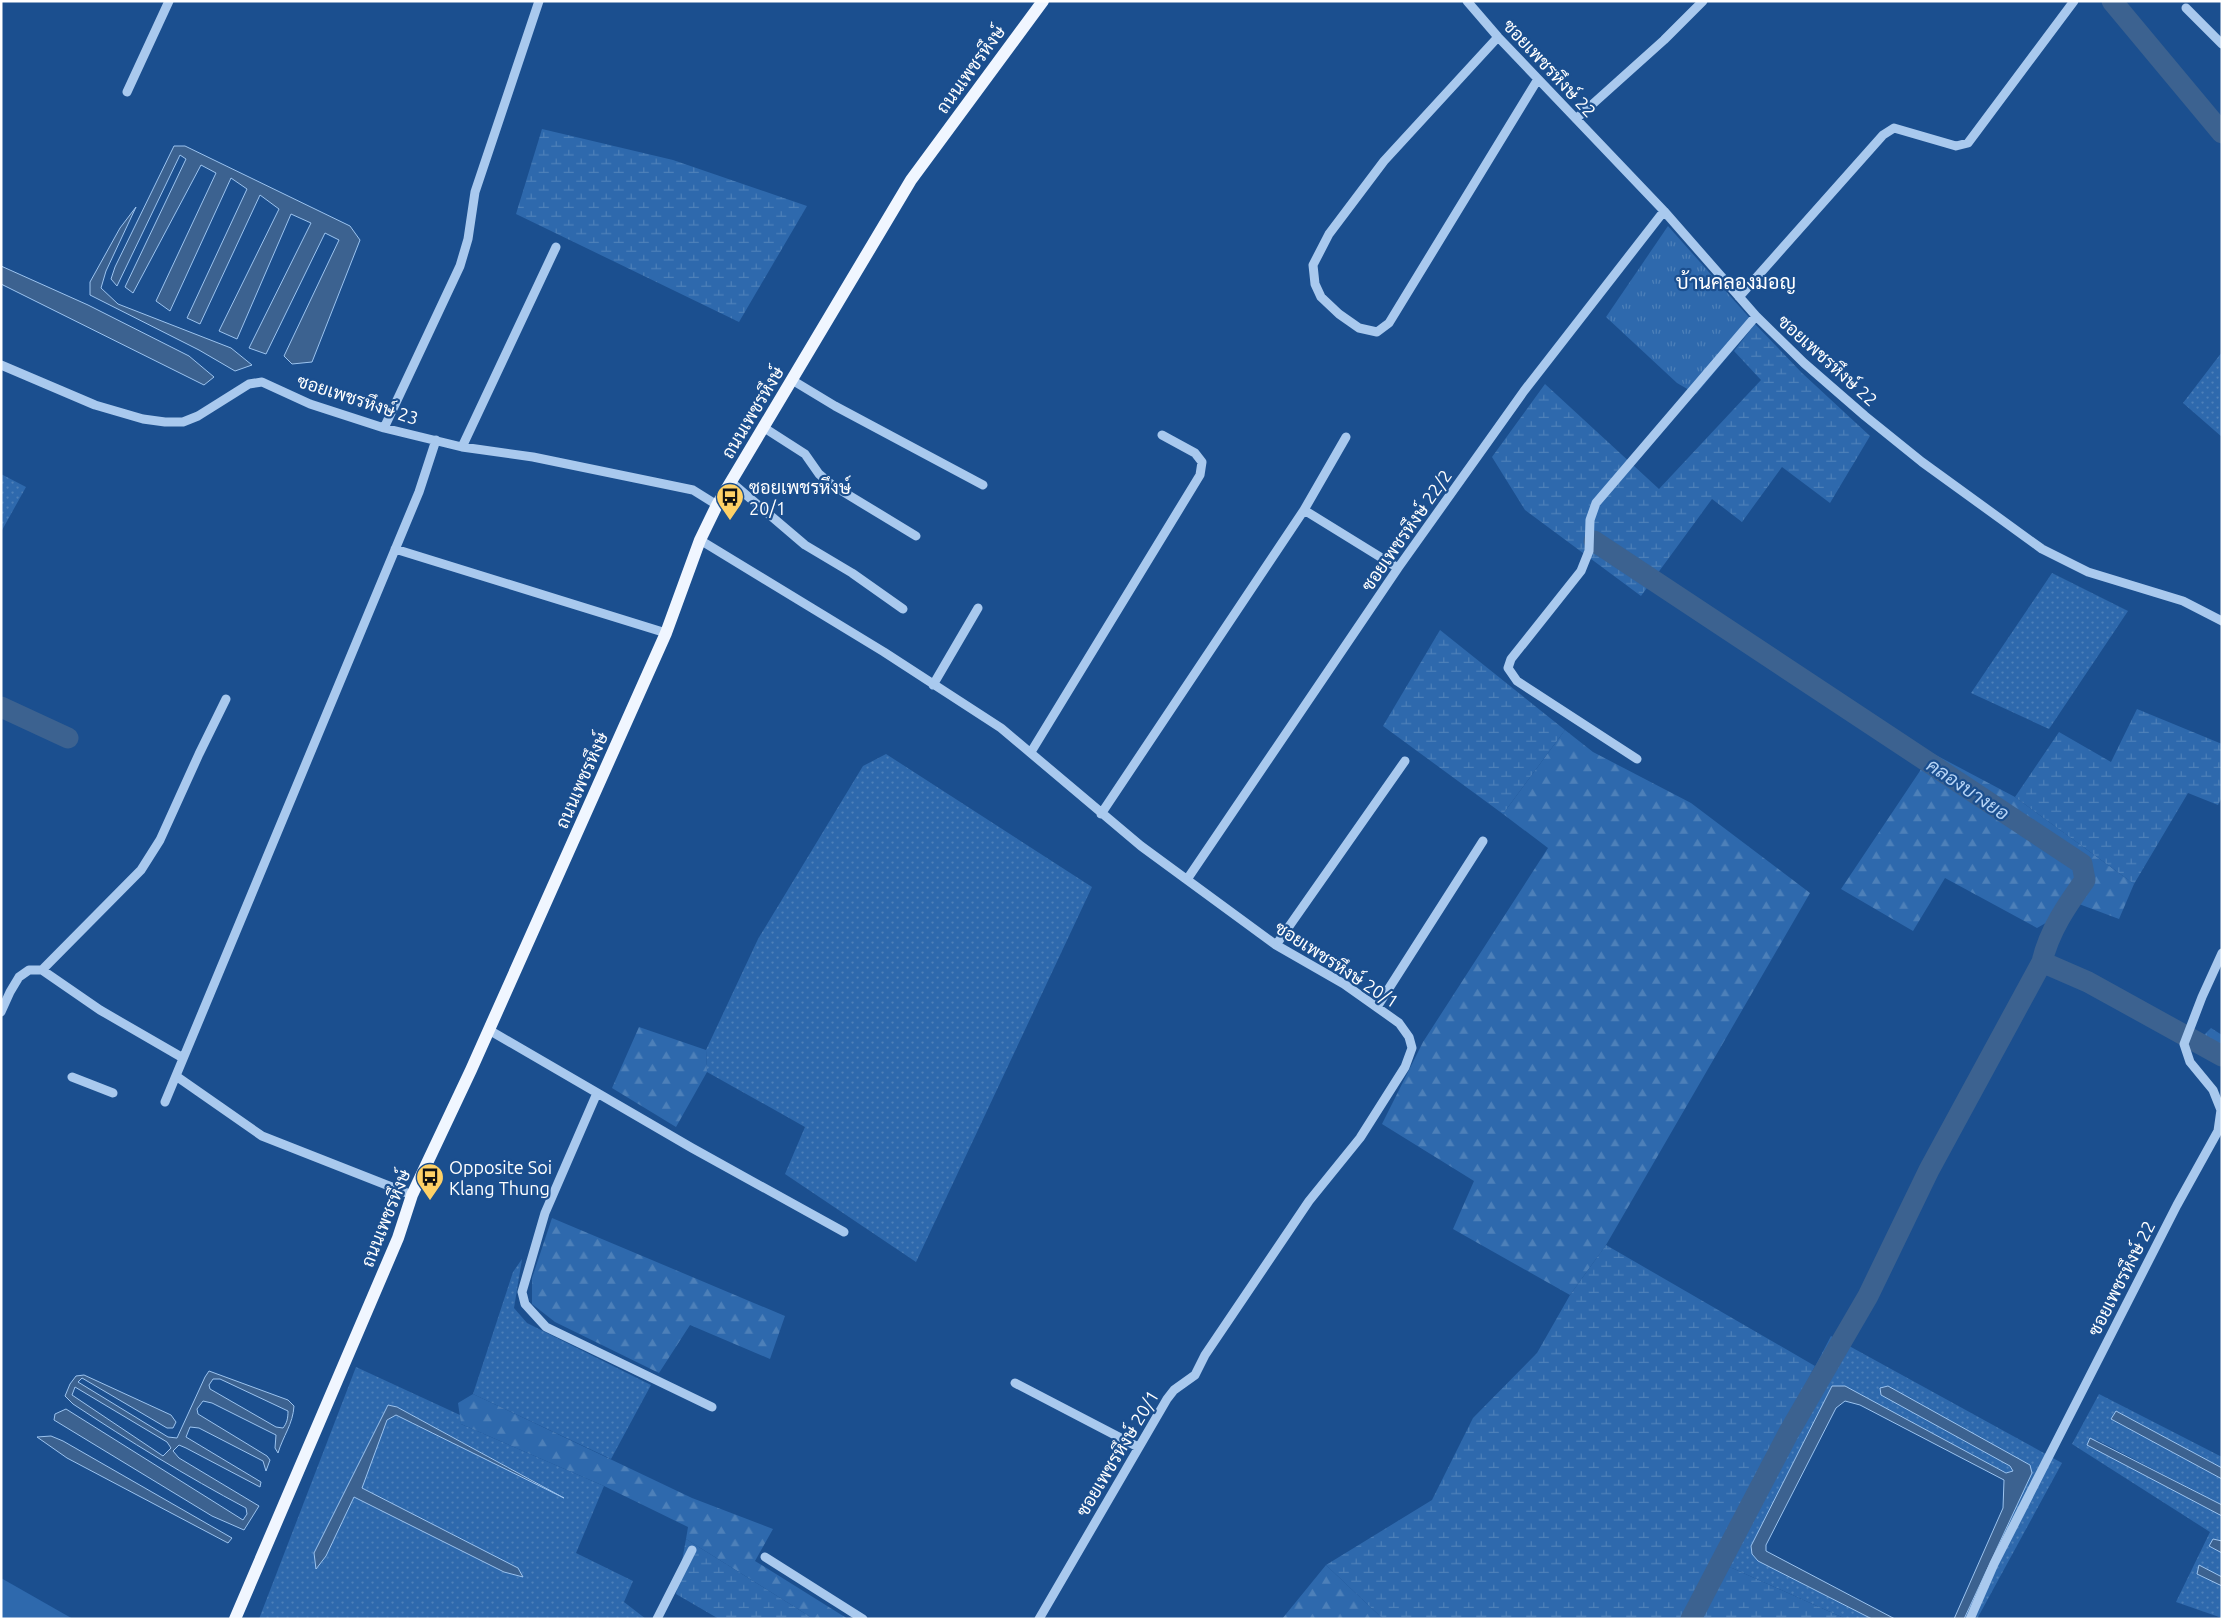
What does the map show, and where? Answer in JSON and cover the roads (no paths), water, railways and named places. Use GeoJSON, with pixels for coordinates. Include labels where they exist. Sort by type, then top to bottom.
{"type":"FeatureCollection","features":[{"type":"Feature","properties":{"kind":"main road","name":"ถนนเพชรหึงษ์"},"geometry":{"type":"LineString","coordinates":[[235,1619],[398,1238],[412,1195],[489,1030],[666,633],[700,540],[717,505],[911,180],[1043,1]]}},
{"type":"Feature","properties":{"kind":"street"},"geometry":{"type":"LineString","coordinates":[[127,92],[168,1]]}},
{"type":"Feature","properties":{"kind":"street"},"geometry":{"type":"LineString","coordinates":[[384,428],[460,266],[468,239],[475,192],[539,1]]}},
{"type":"Feature","properties":{"kind":"street","name":"ซอยเพชรหึงษ์ 22"},"geometry":{"type":"LineString","coordinates":[[1467,1],[1498,37],[1664,211],[1756,316],[1804,363],[1865,416],[1922,462],[2042,549],[2088,572],[2183,601],[2222,621]]}},
{"type":"Feature","properties":{"kind":"street"},"geometry":{"type":"LineString","coordinates":[[1576,119],[1664,40],[1703,1]]}},
{"type":"Feature","properties":{"kind":"street"},"geometry":{"type":"LineString","coordinates":[[1739,297],[1883,135],[1894,128],[1956,146],[1968,144],[2074,1]]}},
{"type":"Feature","properties":{"kind":"street"},"geometry":{"type":"LineString","coordinates":[[2186,8],[2222,44]]}},
{"type":"Feature","properties":{"kind":"street"},"geometry":{"type":"LineString","coordinates":[[1498,37],[1384,161],[1329,234],[1313,265],[1315,284],[1321,297],[1339,314],[1359,328],[1377,332],[1389,323],[1538,79]]}},
{"type":"Feature","properties":{"kind":"street","name":"ซอยเพชรหึงษ์ 22/2"},"geometry":{"type":"LineString","coordinates":[[1188,878],[1398,568],[1524,391],[1664,211]]}},
{"type":"Feature","properties":{"kind":"street"},"geometry":{"type":"LineString","coordinates":[[462,448],[556,247]]}},
{"type":"Feature","properties":{"kind":"street"},"geometry":{"type":"LineString","coordinates":[[1637,759],[1517,681],[1508,668],[1511,659],[1581,571],[1589,551],[1590,520],[1596,503],[1756,316]]}},
{"type":"Feature","properties":{"kind":"street","name":"ซอยเพชรหึงษ์ 23"},"geometry":{"type":"LineString","coordinates":[[1,366],[95,405],[143,419],[182,422],[198,416],[249,384],[262,382],[310,404],[384,428],[462,448],[533,457],[693,490],[717,505]]}},
{"type":"Feature","properties":{"kind":"street"},"geometry":{"type":"LineString","coordinates":[[792,380],[835,406],[983,485]]}},
{"type":"Feature","properties":{"kind":"street"},"geometry":{"type":"LineString","coordinates":[[763,427],[805,454],[820,474],[832,485],[916,536]]}},
{"type":"Feature","properties":{"kind":"street"},"geometry":{"type":"LineString","coordinates":[[1031,752],[1200,474],[1202,462],[1195,453],[1162,435]]}},
{"type":"Feature","properties":{"kind":"street"},"geometry":{"type":"LineString","coordinates":[[1101,814],[1304,510],[1346,437]]}},
{"type":"Feature","properties":{"kind":"street"},"geometry":{"type":"LineString","coordinates":[[165,1102],[419,492],[436,440]]}},
{"type":"Feature","properties":{"kind":"street"},"geometry":{"type":"LineString","coordinates":[[731,482],[805,545],[903,609]]}},
{"type":"Feature","properties":{"kind":"street"},"geometry":{"type":"LineString","coordinates":[[1304,510],[1398,568]]}},
{"type":"Feature","properties":{"kind":"street","name":"ซอยเพชรหึงษ์ 20/1"},"geometry":{"type":"LineString","coordinates":[[700,540],[884,652],[1001,728],[1141,846],[1188,878],[1276,945],[1344,984],[1377,1007],[1399,1023],[1409,1037],[1412,1048],[1405,1068],[1360,1138],[1309,1201],[1204,1355],[1195,1375],[1174,1390],[1138,1447],[1039,1619]]}},
{"type":"Feature","properties":{"kind":"street"},"geometry":{"type":"LineString","coordinates":[[395,549],[666,633]]}},
{"type":"Feature","properties":{"kind":"street"},"geometry":{"type":"LineString","coordinates":[[933,685],[978,608]]}},
{"type":"Feature","properties":{"kind":"street"},"geometry":{"type":"LineString","coordinates":[[42,970],[141,870],[160,840],[198,754],[226,699]]}},
{"type":"Feature","properties":{"kind":"street"},"geometry":{"type":"LineString","coordinates":[[1276,945],[1405,761]]}},
{"type":"Feature","properties":{"kind":"street"},"geometry":{"type":"LineString","coordinates":[[1377,1007],[1483,841]]}},
{"type":"Feature","properties":{"kind":"street","name":"ซอยเพชรหึงษ์ 22"},"geometry":{"type":"LineString","coordinates":[[1970,1619],[1994,1564],[2177,1205],[2218,1130],[2221,1110],[2213,1090],[2190,1062],[2184,1044],[2222,953]]}},
{"type":"Feature","properties":{"kind":"street"},"geometry":{"type":"LineString","coordinates":[[1,1012],[19,977],[29,970],[42,970],[100,1010],[183,1058]]}},
{"type":"Feature","properties":{"kind":"street"},"geometry":{"type":"LineString","coordinates":[[489,1030],[692,1148],[844,1232]]}},
{"type":"Feature","properties":{"kind":"street"},"geometry":{"type":"LineString","coordinates":[[176,1076],[262,1136],[412,1195]]}},
{"type":"Feature","properties":{"kind":"street"},"geometry":{"type":"LineString","coordinates":[[72,1077],[113,1093]]}},
{"type":"Feature","properties":{"kind":"street"},"geometry":{"type":"LineString","coordinates":[[597,1093],[545,1213],[522,1292],[525,1304],[546,1327],[712,1407]]}},
{"type":"Feature","properties":{"kind":"street"},"geometry":{"type":"LineString","coordinates":[[1015,1383],[1138,1447]]}},
{"type":"Feature","properties":{"kind":"street"},"geometry":{"type":"LineString","coordinates":[[657,1619],[692,1550]]}},
{"type":"Feature","properties":{"kind":"street"},"geometry":{"type":"LineString","coordinates":[[765,1557],[864,1619]]}},
{"type":"Feature","properties":{"kind":"waterway"},"geometry":{"type":"LineString","coordinates":[[2112,1],[2222,133]]}},
{"type":"Feature","properties":{"kind":"waterway"},"geometry":{"type":"LineString","coordinates":[[1594,541],[2082,864],[2085,880],[2059,919],[2049,940],[2042,962],[1929,1170],[1868,1296],[1789,1432],[1691,1619]]}},
{"type":"Feature","properties":{"kind":"waterway"},"geometry":{"type":"LineString","coordinates":[[1,707],[68,738]]}},
{"type":"Feature","properties":{"kind":"waterway","name":"คลองบางยอ"},"geometry":{"type":"LineString","coordinates":[[2042,962],[2088,982],[2222,1056]]}},
{"type":"Feature","properties":{"kind":"place","name":"ซอยเพชรหึงษ์ 20/1"},"geometry":{"type":"Point","coordinates":[730,521]}},
{"type":"Feature","properties":{"kind":"place","name":"Opposite Soi Klang Thung"},"geometry":{"type":"Point","coordinates":[430,1201]}},
{"type":"Feature","properties":{"kind":"district","name":"บ้านคลองมอญ"},"geometry":{"type":"Point","coordinates":[1736,281]}}]}
